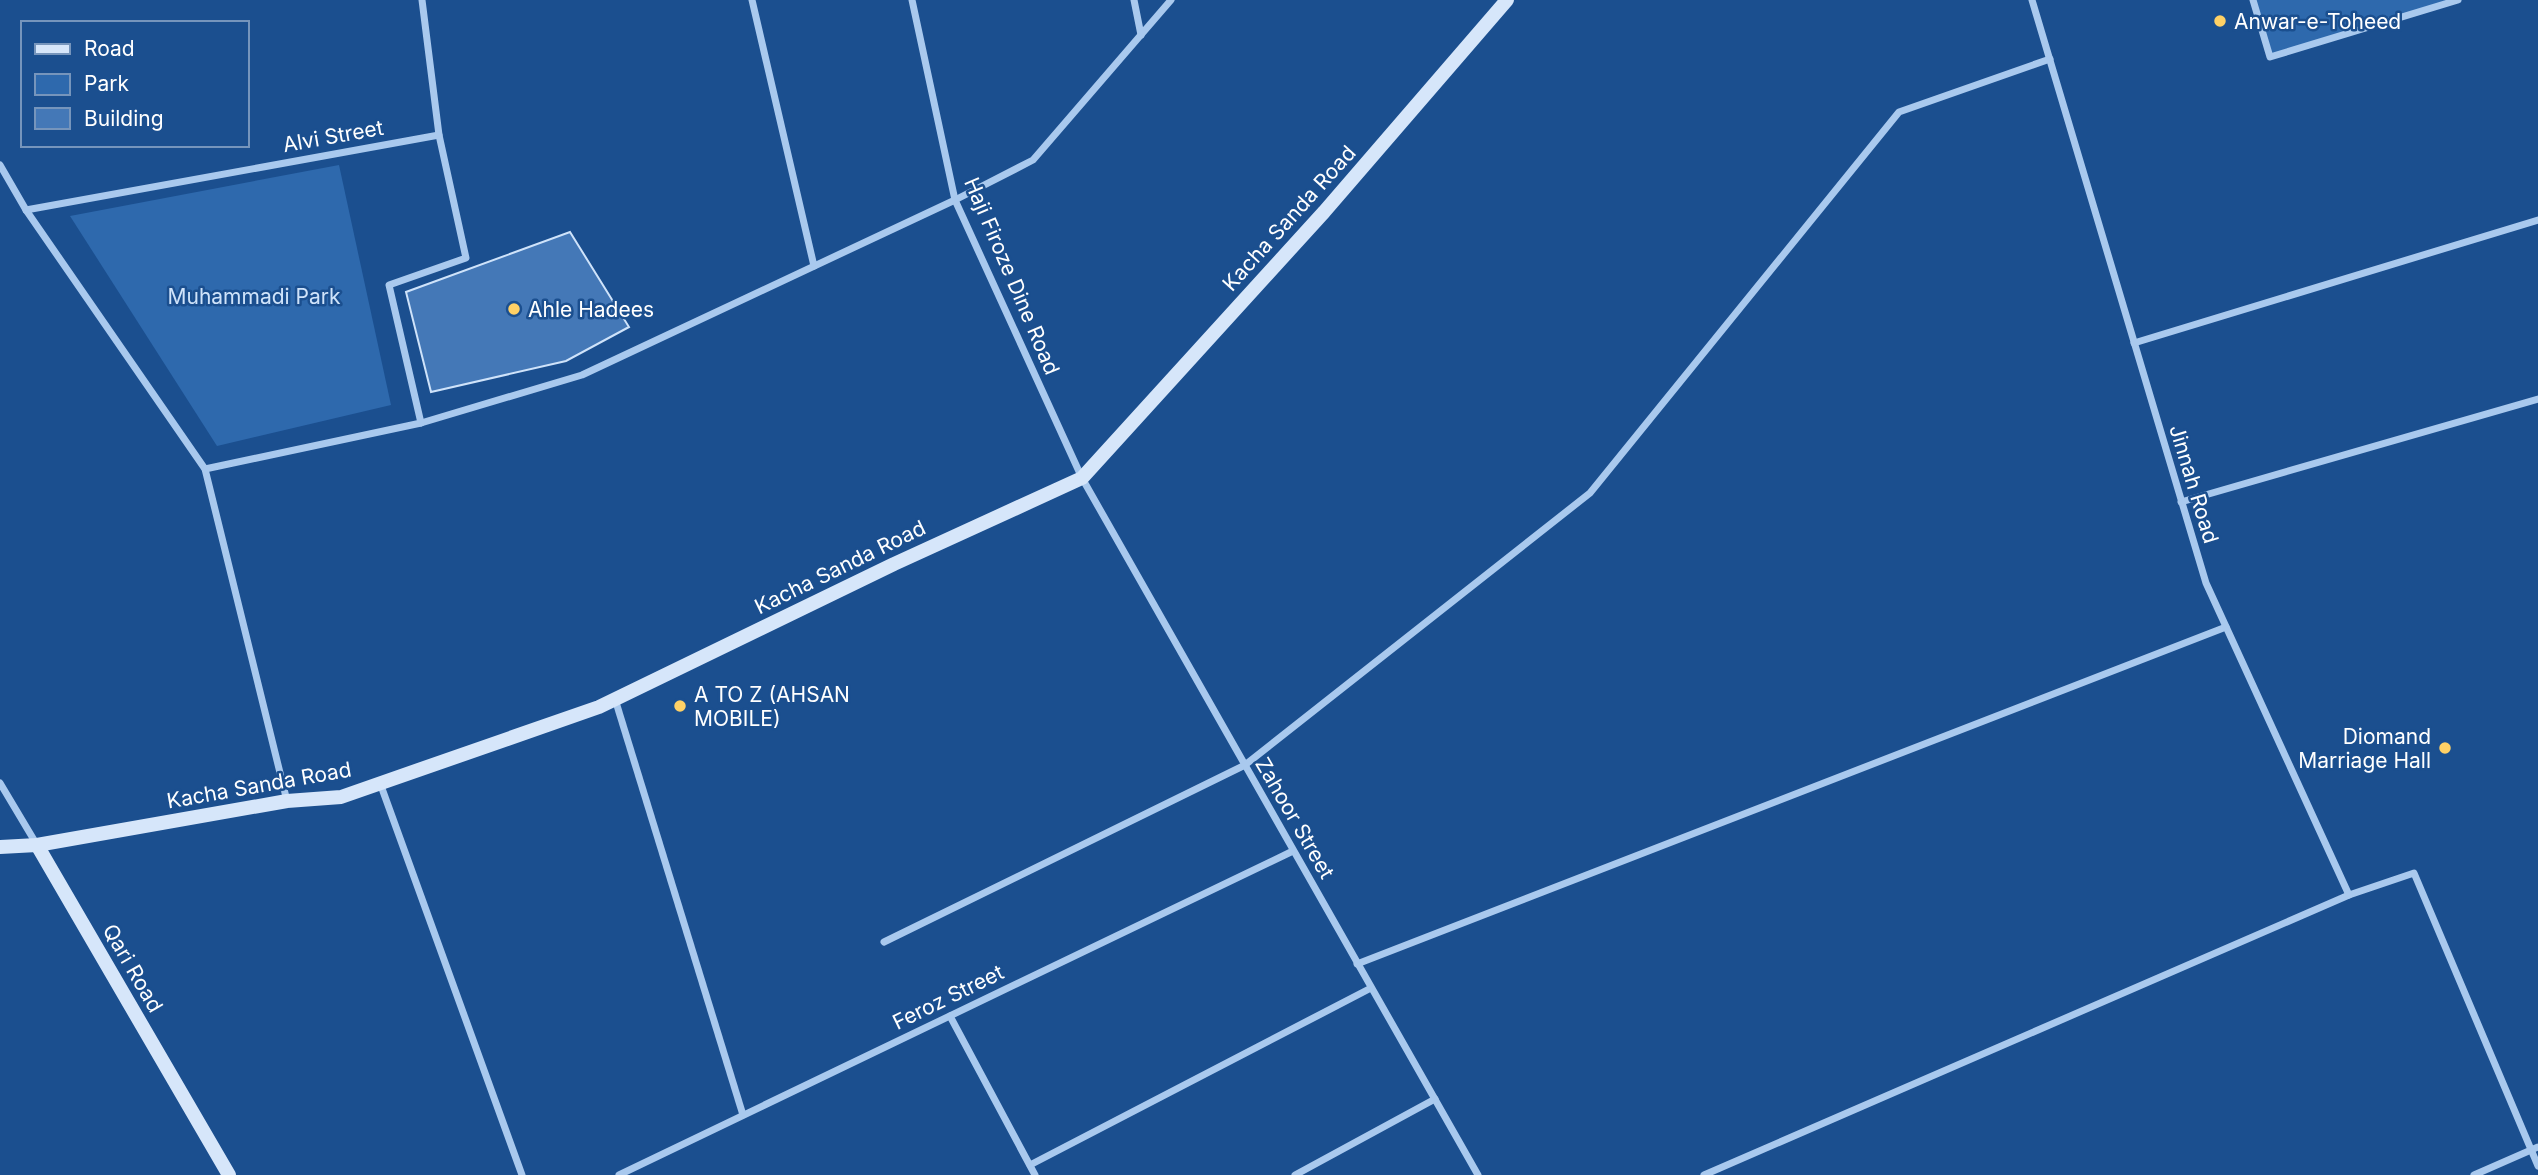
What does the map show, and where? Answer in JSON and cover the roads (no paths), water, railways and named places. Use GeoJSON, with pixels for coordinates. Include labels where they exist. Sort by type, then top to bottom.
{"type":"FeatureCollection","features":[{"type":"Feature","properties":{"kind":"main road","name":"Kacha Sanda Road"},"geometry":{"type":"LineString","coordinates":[[0,847],[37,845],[287,801],[341,797],[615,699],[894,564],[1082,478],[1324,212],[1507,0]]}},
{"type":"Feature","properties":{"kind":"main road","name":"Qari Road"},"geometry":{"type":"LineString","coordinates":[[37,845],[229,1175]]}},
{"type":"Feature","properties":{"kind":"street"},"geometry":{"type":"LineString","coordinates":[[421,423],[389,285],[466,258],[439,135],[422,0]]}},
{"type":"Feature","properties":{"kind":"street"},"geometry":{"type":"LineString","coordinates":[[752,0],[814,266]]}},
{"type":"Feature","properties":{"kind":"street","name":"Haji Firoze Dine Road"},"geometry":{"type":"LineString","coordinates":[[912,0],[955,200],[1082,478]]}},
{"type":"Feature","properties":{"kind":"street"},"geometry":{"type":"LineString","coordinates":[[1134,0],[1142,35]]}},
{"type":"Feature","properties":{"kind":"street"},"geometry":{"type":"LineString","coordinates":[[205,469],[421,423],[582,375],[955,200],[1034,160],[1171,0]]}},
{"type":"Feature","properties":{"kind":"street","name":"Jinnah Road"},"geometry":{"type":"LineString","coordinates":[[2032,0],[2206,583],[2349,895]]}},
{"type":"Feature","properties":{"kind":"street"},"geometry":{"type":"LineString","coordinates":[[2253,0],[2270,57],[2458,0]]}},
{"type":"Feature","properties":{"kind":"street"},"geometry":{"type":"LineString","coordinates":[[884,942],[1245,765],[1590,493],[1899,112],[2050,59]]}},
{"type":"Feature","properties":{"kind":"street","name":"Alvi Street"},"geometry":{"type":"LineString","coordinates":[[26,210],[439,135]]}},
{"type":"Feature","properties":{"kind":"street"},"geometry":{"type":"LineString","coordinates":[[0,165],[26,210],[205,469],[287,801]]}},
{"type":"Feature","properties":{"kind":"street"},"geometry":{"type":"LineString","coordinates":[[2134,343],[2538,220]]}},
{"type":"Feature","properties":{"kind":"street"},"geometry":{"type":"LineString","coordinates":[[2181,502],[2538,399]]}},
{"type":"Feature","properties":{"kind":"street","name":"Zahoor Street"},"geometry":{"type":"LineString","coordinates":[[1082,478],[1478,1175]]}},
{"type":"Feature","properties":{"kind":"street"},"geometry":{"type":"LineString","coordinates":[[1357,964],[2225,627]]}},
{"type":"Feature","properties":{"kind":"street"},"geometry":{"type":"LineString","coordinates":[[615,699],[743,1115]]}},
{"type":"Feature","properties":{"kind":"street","name":"Qari Road"},"geometry":{"type":"LineString","coordinates":[[0,783],[37,845]]}},
{"type":"Feature","properties":{"kind":"street"},"geometry":{"type":"LineString","coordinates":[[380,783],[522,1175]]}},
{"type":"Feature","properties":{"kind":"street","name":"Feroz Street"},"geometry":{"type":"LineString","coordinates":[[619,1175],[1293,851]]}},
{"type":"Feature","properties":{"kind":"street"},"geometry":{"type":"LineString","coordinates":[[1704,1175],[2349,895],[2414,873],[2534,1149],[2538,1166]]}},
{"type":"Feature","properties":{"kind":"street"},"geometry":{"type":"LineString","coordinates":[[1030,1165],[1371,988]]}},
{"type":"Feature","properties":{"kind":"street"},"geometry":{"type":"LineString","coordinates":[[950,1016],[1035,1175]]}},
{"type":"Feature","properties":{"kind":"street"},"geometry":{"type":"LineString","coordinates":[[1295,1175],[1435,1099]]}},
{"type":"Feature","properties":{"kind":"street"},"geometry":{"type":"LineString","coordinates":[[2474,1175],[2534,1149]]}},
{"type":"Feature","properties":{"kind":"place","name":"Anwar-e-Toheed"},"geometry":{"type":"Point","coordinates":[2220,21]}},
{"type":"Feature","properties":{"kind":"place","name":"Ahle Hadees"},"geometry":{"type":"Point","coordinates":[514,309]}},
{"type":"Feature","properties":{"kind":"place","name":"A TO Z (AHSAN MOBILE)"},"geometry":{"type":"Point","coordinates":[680,706]}},
{"type":"Feature","properties":{"kind":"place","name":"Diomand Marriage Hall"},"geometry":{"type":"Point","coordinates":[2445,748]}},
{"type":"Feature","properties":{"kind":"park label","name":"Muhammadi Park"},"geometry":{"type":"Point","coordinates":[254,296]}}]}
